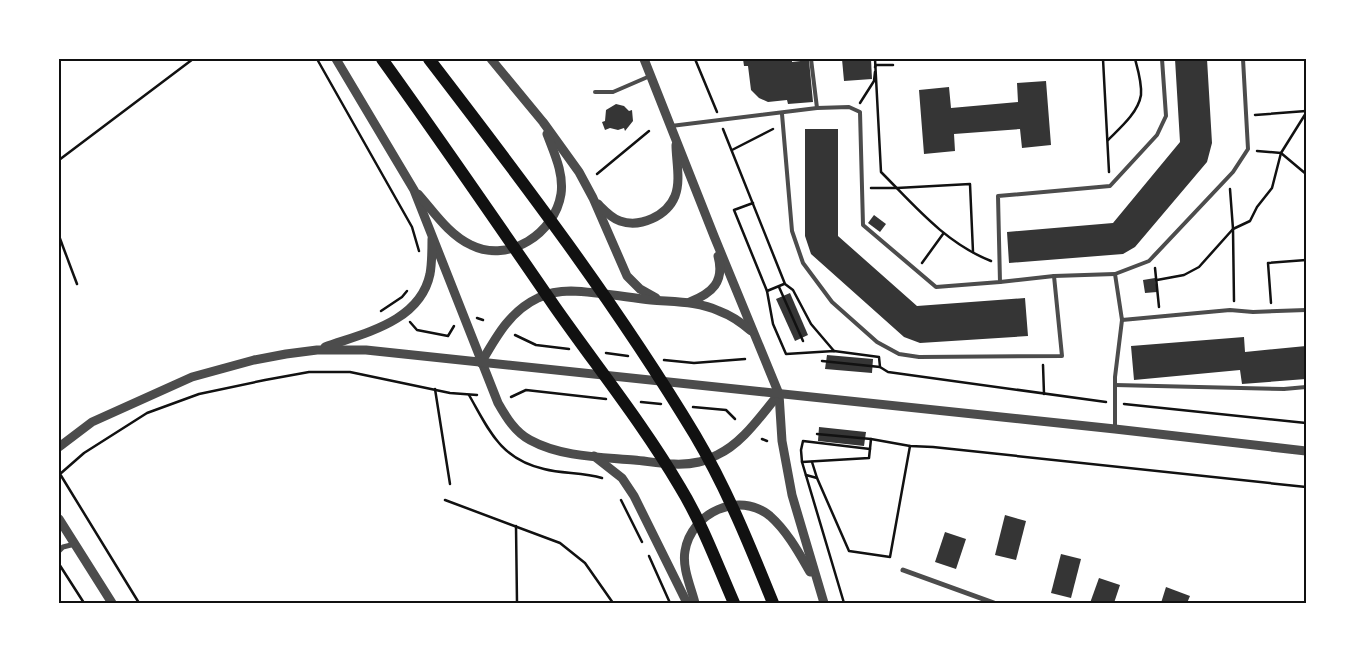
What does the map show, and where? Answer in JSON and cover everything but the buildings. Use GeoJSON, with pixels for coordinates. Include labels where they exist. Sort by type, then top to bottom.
{"type":"FeatureCollection","features":[{"type":"Feature","properties":{"kind":"highway"},"geometry":{"type":"LineString","coordinates":[[382,59],[617,390],[681,487],[702,528],[734,603]]}},
{"type":"Feature","properties":{"kind":"highway"},"geometry":{"type":"LineString","coordinates":[[429,59],[534,198],[645,357],[686,421],[736,514],[773,603]]}},
{"type":"Feature","properties":{"kind":"street"},"geometry":{"type":"LineString","coordinates":[[336,59],[414,190],[481,363],[505,416],[528,439],[542,447],[562,452],[673,464],[698,462],[718,455],[733,445],[779,394]]}},
{"type":"Feature","properties":{"kind":"street"},"geometry":{"type":"LineString","coordinates":[[492,59],[543,122],[579,172],[593,198],[627,276],[640,290],[663,301]]}},
{"type":"Feature","properties":{"kind":"street"},"geometry":{"type":"LineString","coordinates":[[644,59],[779,394],[786,469],[798,519],[824,603]]}},
{"type":"Feature","properties":{"kind":"street"},"geometry":{"type":"LineString","coordinates":[[414,190],[452,232],[472,246],[496,250],[509,249],[530,241],[548,225],[554,215],[561,193],[560,170],[543,122]]}},
{"type":"Feature","properties":{"kind":"street"},"geometry":{"type":"LineString","coordinates":[[593,198],[602,209],[620,220],[628,222],[648,221],[661,214],[675,196],[677,186],[675,137]]}},
{"type":"Feature","properties":{"kind":"street"},"geometry":{"type":"LineString","coordinates":[[317,350],[380,327],[402,316],[409,310],[422,295],[430,275],[432,234]]}},
{"type":"Feature","properties":{"kind":"street"},"geometry":{"type":"LineString","coordinates":[[687,303],[705,296],[716,284],[719,277],[720,262],[714,236]]}},
{"type":"Feature","properties":{"kind":"street"},"geometry":{"type":"LineString","coordinates":[[481,363],[512,316],[528,303],[554,293],[570,291],[698,304],[719,310],[744,325],[754,334]]}},
{"type":"Feature","properties":{"kind":"street"},"geometry":{"type":"LineString","coordinates":[[59,447],[92,422],[192,377],[254,360],[317,350],[366,350],[1115,428],[1306,451]]}},
{"type":"Feature","properties":{"kind":"street"},"geometry":{"type":"LineString","coordinates":[[594,456],[622,478],[634,496],[687,603]]}},
{"type":"Feature","properties":{"kind":"street"},"geometry":{"type":"LineString","coordinates":[[695,603],[685,566],[684,553],[687,540],[703,518],[724,507],[736,505],[760,510],[774,520],[798,552],[819,588]]}},
{"type":"Feature","properties":{"kind":"street"},"geometry":{"type":"LineString","coordinates":[[59,519],[112,603]]}},
{"type":"Feature","properties":{"kind":"street"},"geometry":{"type":"LineString","coordinates":[[59,551],[63,547],[75,544]]}},
{"type":"Feature","properties":{"kind":"street"},"geometry":{"type":"LineString","coordinates":[[903,570],[994,603]]}},
{"type":"Feature","properties":{"kind":"lane"},"geometry":{"type":"LineString","coordinates":[[811,59],[818,108]]}},
{"type":"Feature","properties":{"kind":"lane"},"geometry":{"type":"LineString","coordinates":[[1000,282],[998,196],[1110,186],[1156,135],[1166,116],[1162,59]]}},
{"type":"Feature","properties":{"kind":"lane"},"geometry":{"type":"LineString","coordinates":[[671,126],[782,114],[818,108],[849,107],[860,112],[863,225],[936,287],[1054,276],[1115,274],[1149,261],[1229,176],[1248,150],[1243,59]]}},
{"type":"Feature","properties":{"kind":"lane"},"geometry":{"type":"LineString","coordinates":[[596,92],[614,92],[650,76]]}},
{"type":"Feature","properties":{"kind":"lane"},"geometry":{"type":"LineString","coordinates":[[782,114],[792,230],[803,263],[832,302],[877,342],[899,354],[919,357],[1062,356],[1054,276]]}},
{"type":"Feature","properties":{"kind":"lane"},"geometry":{"type":"LineString","coordinates":[[1115,274],[1122,320],[1115,385],[1115,428]]}},
{"type":"Feature","properties":{"kind":"lane"},"geometry":{"type":"LineString","coordinates":[[1122,320],[1234,310],[1253,312],[1306,310]]}},
{"type":"Feature","properties":{"kind":"lane"},"geometry":{"type":"LineString","coordinates":[[1115,385],[1284,389],[1306,387]]}},
{"type":"Feature","properties":{"kind":"path"},"geometry":{"type":"LineString","coordinates":[[59,160],[192,59]]}},
{"type":"Feature","properties":{"kind":"path"},"geometry":{"type":"LineString","coordinates":[[317,59],[412,227],[419,259]]}},
{"type":"Feature","properties":{"kind":"path"},"geometry":{"type":"LineString","coordinates":[[695,59],[785,284],[793,290],[811,324],[834,351]]}},
{"type":"Feature","properties":{"kind":"path"},"geometry":{"type":"LineString","coordinates":[[875,59],[881,172],[943,234],[973,252],[999,264]]}},
{"type":"Feature","properties":{"kind":"path"},"geometry":{"type":"LineString","coordinates":[[1103,59],[1110,186]]}},
{"type":"Feature","properties":{"kind":"path"},"geometry":{"type":"LineString","coordinates":[[1108,141],[1125,124],[1141,96],[1135,59]]}},
{"type":"Feature","properties":{"kind":"path"},"geometry":{"type":"LineString","coordinates":[[876,65],[893,65]]}},
{"type":"Feature","properties":{"kind":"path"},"geometry":{"type":"LineString","coordinates":[[856,110],[874,81],[876,65]]}},
{"type":"Feature","properties":{"kind":"path"},"geometry":{"type":"LineString","coordinates":[[1246,116],[1306,112]]}},
{"type":"Feature","properties":{"kind":"path"},"geometry":{"type":"LineString","coordinates":[[1157,280],[1184,275],[1199,267],[1233,229],[1250,221],[1257,207],[1272,188],[1281,153],[1306,112]]}},
{"type":"Feature","properties":{"kind":"path"},"geometry":{"type":"LineString","coordinates":[[732,150],[782,125]]}},
{"type":"Feature","properties":{"kind":"path"},"geometry":{"type":"LineString","coordinates":[[597,174],[649,131]]}},
{"type":"Feature","properties":{"kind":"path"},"geometry":{"type":"LineString","coordinates":[[1248,150],[1281,153],[1306,174]]}},
{"type":"Feature","properties":{"kind":"path"},"geometry":{"type":"LineString","coordinates":[[1229,176],[1233,229],[1234,310]]}},
{"type":"Feature","properties":{"kind":"path"},"geometry":{"type":"LineString","coordinates":[[862,188],[970,184],[973,252]]}},
{"type":"Feature","properties":{"kind":"path"},"geometry":{"type":"LineString","coordinates":[[753,203],[734,210],[767,291],[774,324],[785,355],[834,351],[879,357],[880,367]]}},
{"type":"Feature","properties":{"kind":"path"},"geometry":{"type":"LineString","coordinates":[[917,270],[943,234]]}},
{"type":"Feature","properties":{"kind":"path"},"geometry":{"type":"LineString","coordinates":[[59,236],[77,284]]}},
{"type":"Feature","properties":{"kind":"path"},"geometry":{"type":"LineString","coordinates":[[1153,257],[1160,316]]}},
{"type":"Feature","properties":{"kind":"path"},"geometry":{"type":"LineString","coordinates":[[1272,312],[1268,263],[1306,260]]}},
{"type":"Feature","properties":{"kind":"path"},"geometry":{"type":"LineString","coordinates":[[767,291],[785,284]]}},
{"type":"Feature","properties":{"kind":"path"},"geometry":{"type":"LineString","coordinates":[[381,311],[402,297],[411,287]]}},
{"type":"Feature","properties":{"kind":"path"},"geometry":{"type":"LineString","coordinates":[[779,287],[803,341]]}},
{"type":"Feature","properties":{"kind":"path"},"geometry":{"type":"LineString","coordinates":[[409,320],[417,330],[448,336]]}},
{"type":"Feature","properties":{"kind":"path"},"geometry":{"type":"LineString","coordinates":[[448,341],[448,336],[455,324]]}},
{"type":"Feature","properties":{"kind":"path"},"geometry":{"type":"LineString","coordinates":[[1043,356],[1044,394]]}},
{"type":"Feature","properties":{"kind":"path"},"geometry":{"type":"LineString","coordinates":[[822,361],[880,367],[888,372],[1044,394],[1306,423]]}},
{"type":"Feature","properties":{"kind":"path"},"geometry":{"type":"LineString","coordinates":[[139,603],[60,474],[84,453],[147,413],[199,394],[309,372],[350,372],[435,389],[477,395]]}},
{"type":"Feature","properties":{"kind":"path"},"geometry":{"type":"LineString","coordinates":[[435,389],[450,484]]}},
{"type":"Feature","properties":{"kind":"path"},"geometry":{"type":"LineString","coordinates":[[469,395],[486,428],[500,446],[514,456],[543,469],[593,475],[606,480]]}},
{"type":"Feature","properties":{"kind":"path"},"geometry":{"type":"LineString","coordinates":[[818,434],[871,439],[910,446],[1306,487]]}},
{"type":"Feature","properties":{"kind":"path"},"geometry":{"type":"LineString","coordinates":[[762,439],[767,441]]}},
{"type":"Feature","properties":{"kind":"path"},"geometry":{"type":"LineString","coordinates":[[802,462],[869,458],[871,439]]}},
{"type":"Feature","properties":{"kind":"path"},"geometry":{"type":"LineString","coordinates":[[844,603],[802,462],[801,450],[803,441],[870,449]]}},
{"type":"Feature","properties":{"kind":"path"},"geometry":{"type":"LineString","coordinates":[[812,462],[848,551],[890,557],[910,446]]}},
{"type":"Feature","properties":{"kind":"path"},"geometry":{"type":"LineString","coordinates":[[806,475],[817,478]]}},
{"type":"Feature","properties":{"kind":"path"},"geometry":{"type":"LineString","coordinates":[[620,499],[670,603]]}},
{"type":"Feature","properties":{"kind":"path"},"geometry":{"type":"LineString","coordinates":[[445,500],[560,543],[585,563],[613,603]]}},
{"type":"Feature","properties":{"kind":"path"},"geometry":{"type":"LineString","coordinates":[[516,526],[517,603]]}},
{"type":"Feature","properties":{"kind":"path"},"geometry":{"type":"LineString","coordinates":[[59,564],[84,603]]}}]}
